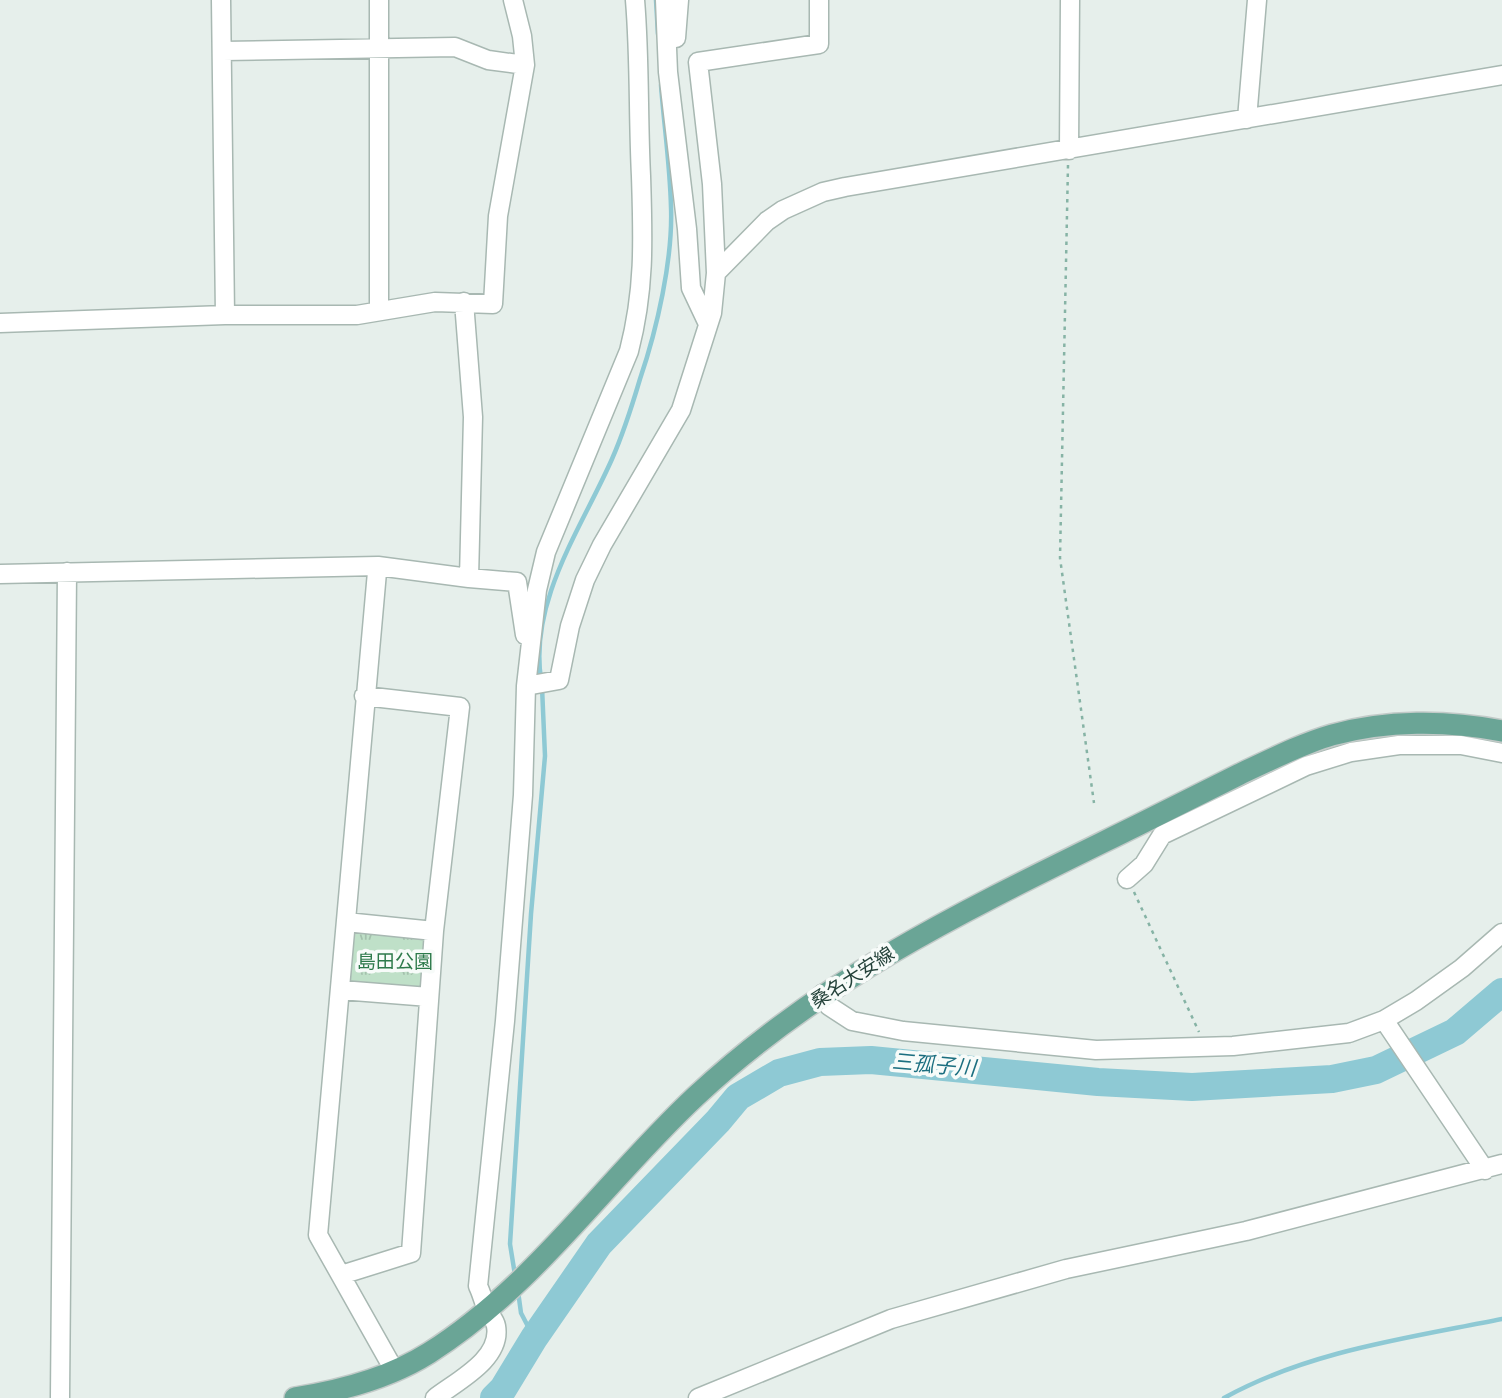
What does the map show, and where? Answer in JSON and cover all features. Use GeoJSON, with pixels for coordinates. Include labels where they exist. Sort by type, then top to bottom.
{"type":"FeatureCollection","features":[{"type":"Feature","properties":{"kind":"main road","name":"桑名大安線"},"geometry":{"type":"LineString","coordinates":[[295,1398],[362,1382],[394,1370],[427,1354],[493,1306],[695,1097],[763,1038],[822,994],[879,958],[988,898],[1297,748],[1331,736],[1372,727],[1425,723],[1502,731]]}},
{"type":"Feature","properties":{"kind":"street"},"geometry":{"type":"LineString","coordinates":[[220,0],[223,51],[225,315]]}},
{"type":"Feature","properties":{"kind":"street"},"geometry":{"type":"LineString","coordinates":[[379,0],[379,311]]}},
{"type":"Feature","properties":{"kind":"street"},"geometry":{"type":"LineString","coordinates":[[0,323],[225,315],[356,315],[435,302],[494,304],[498,216],[525,65],[522,36],[513,0]]}},
{"type":"Feature","properties":{"kind":"street"},"geometry":{"type":"LineString","coordinates":[[528,655],[537,590],[546,552],[629,351],[638,318],[644,214],[640,177],[640,54],[635,0]]}},
{"type":"Feature","properties":{"kind":"street"},"geometry":{"type":"LineString","coordinates":[[665,0],[674,128],[687,229],[691,288],[708,324]]}},
{"type":"Feature","properties":{"kind":"street"},"geometry":{"type":"LineString","coordinates":[[674,128],[679,0]]}},
{"type":"Feature","properties":{"kind":"street"},"geometry":{"type":"LineString","coordinates":[[529,685],[559,680],[570,626],[585,580],[602,545],[681,410],[712,313],[716,274],[712,184],[698,62],[819,44],[819,0]]}},
{"type":"Feature","properties":{"kind":"street"},"geometry":{"type":"LineString","coordinates":[[1069,150],[1070,0]]}},
{"type":"Feature","properties":{"kind":"street"},"geometry":{"type":"LineString","coordinates":[[1247,119],[1257,0]]}},
{"type":"Feature","properties":{"kind":"street"},"geometry":{"type":"LineString","coordinates":[[223,51],[455,47],[488,60],[525,65]]}},
{"type":"Feature","properties":{"kind":"street"},"geometry":{"type":"LineString","coordinates":[[716,274],[767,221],[783,210],[823,192],[1502,75]]}},
{"type":"Feature","properties":{"kind":"street"},"geometry":{"type":"LineString","coordinates":[[464,302],[473,417],[469,578]]}},
{"type":"Feature","properties":{"kind":"street"},"geometry":{"type":"LineString","coordinates":[[0,574],[378,566],[517,582],[528,655],[529,685],[523,795],[505,1021],[478,1286],[493,1306],[497,1337],[491,1353],[479,1365],[435,1398]]}},
{"type":"Feature","properties":{"kind":"street"},"geometry":{"type":"LineString","coordinates":[[60,1398],[67,572]]}},
{"type":"Feature","properties":{"kind":"street"},"geometry":{"type":"LineString","coordinates":[[377,572],[318,1235],[394,1370]]}},
{"type":"Feature","properties":{"kind":"street"},"geometry":{"type":"LineString","coordinates":[[341,1275],[411,1253],[434,931],[460,707],[364,695]]}},
{"type":"Feature","properties":{"kind":"street"},"geometry":{"type":"LineString","coordinates":[[1128,879],[1144,864],[1162,835],[1306,766],[1351,752],[1399,745],[1461,745],[1502,753]]}},
{"type":"Feature","properties":{"kind":"street"},"geometry":{"type":"LineString","coordinates":[[346,922],[434,931]]}},
{"type":"Feature","properties":{"kind":"street"},"geometry":{"type":"LineString","coordinates":[[822,994],[829,1006],[852,1021],[903,1031],[1096,1050],[1233,1046],[1349,1032],[1386,1024],[1450,977],[1502,933]]}},
{"type":"Feature","properties":{"kind":"street"},"geometry":{"type":"LineString","coordinates":[[341,990],[429,997]]}},
{"type":"Feature","properties":{"kind":"street"},"geometry":{"type":"LineString","coordinates":[[698,1398],[891,1319],[1066,1269],[1246,1231],[1493,1167],[1433,1096],[1386,1024]]}},
{"type":"Feature","properties":{"kind":"path"},"geometry":{"type":"LineString","coordinates":[[1069,150],[1060,558],[1094,803]]}},
{"type":"Feature","properties":{"kind":"path"},"geometry":{"type":"LineString","coordinates":[[1128,879],[1206,1047]]}},
{"type":"Feature","properties":{"kind":"green space","name":"島田公園"},"geometry":{"type":"Polygon","coordinates":[[[350,927],[431,935],[426,992],[345,986],[350,927]]]}},
{"type":"Feature","properties":{"kind":"waterway"},"geometry":{"type":"LineString","coordinates":[[656,0],[658,34]]}},
{"type":"Feature","properties":{"kind":"waterway"},"geometry":{"type":"LineString","coordinates":[[541,679],[539,650],[550,593],[620,440],[663,294],[671,207],[661,85]]}},
{"type":"Feature","properties":{"kind":"waterway"},"geometry":{"type":"LineString","coordinates":[[515,1275],[510,1244],[531,914],[545,756],[542,687]]}},
{"type":"Feature","properties":{"kind":"waterway","name":"三孤子川"},"geometry":{"type":"LineString","coordinates":[[494,1398],[503,1389],[534,1338],[599,1244],[738,1097],[779,1073],[820,1062],[871,1060],[1098,1082],[1192,1087],[1332,1079],[1376,1070],[1455,1032],[1502,992]]}},
{"type":"Feature","properties":{"kind":"waterway"},"geometry":{"type":"LineString","coordinates":[[518,1291],[521,1313],[534,1338]]}},
{"type":"Feature","properties":{"kind":"waterway"},"geometry":{"type":"LineString","coordinates":[[1224,1398],[1290,1368],[1325,1357],[1502,1319]]}}]}
